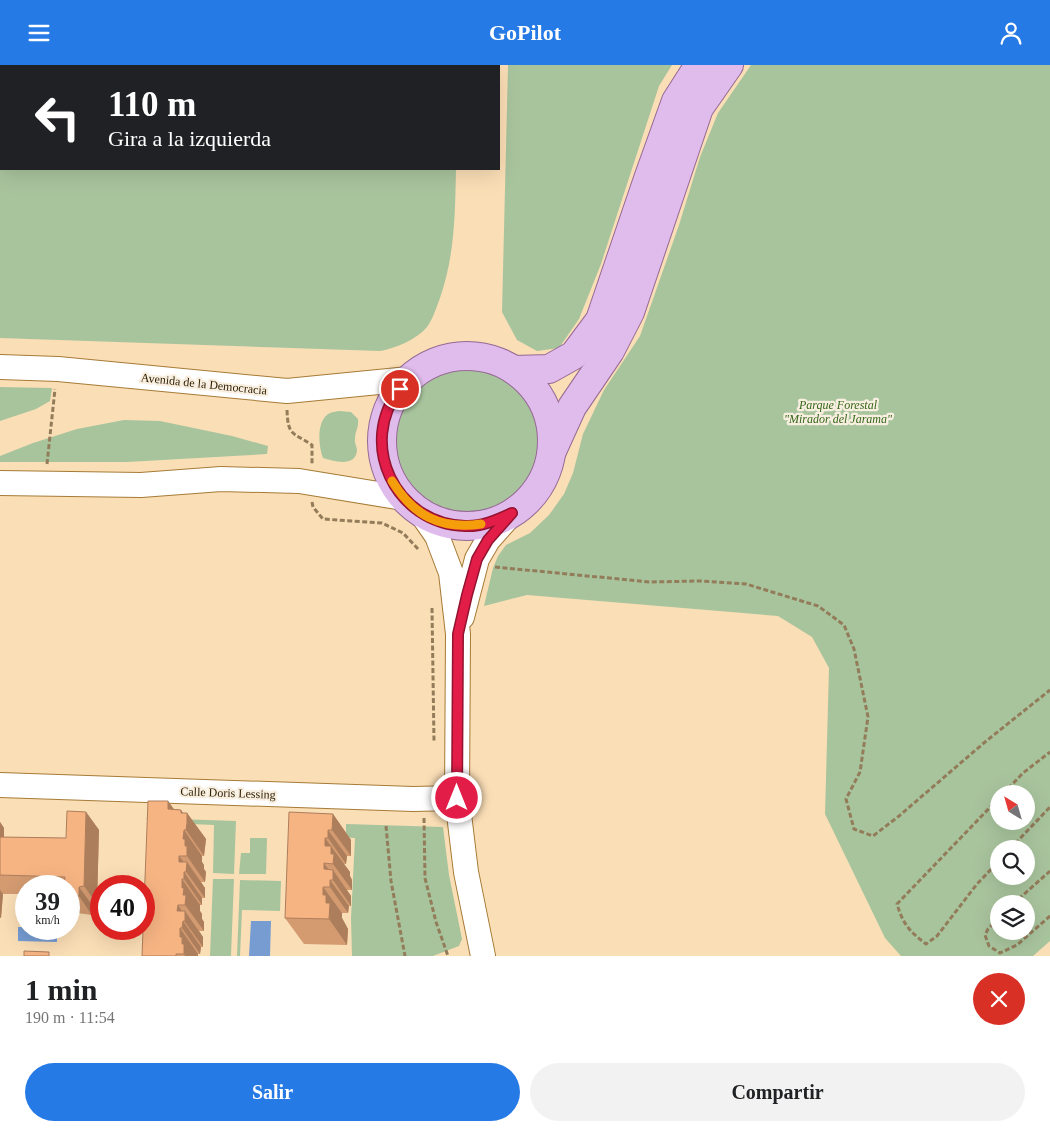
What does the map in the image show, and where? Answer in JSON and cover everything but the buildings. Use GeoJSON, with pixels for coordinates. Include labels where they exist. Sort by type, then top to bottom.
{"type":"FeatureCollection","features":[{"type":"Feature","properties":{"kind":"main road"},"geometry":{"type":"LineString","coordinates":[[514,370],[549,369],[574,355],[600,320],[676,101],[699,65]]}},
{"type":"Feature","properties":{"kind":"main road"},"geometry":{"type":"LineString","coordinates":[[551,452],[551,429],[544,406],[532,386],[514,370],[499,362],[482,357],[455,355],[430,364],[409,379],[392,400],[383,425],[382,451],[389,476],[412,506],[442,523],[465,526],[489,523],[512,513],[531,497],[544,476],[551,452],[572,407],[610,351],[630,312],[699,108],[730,65]]}},
{"type":"Feature","properties":{"kind":"street","name":"Avenida de la Democracia"},"geometry":{"type":"LineString","coordinates":[[0,367],[58,369],[287,391],[409,379]]}},
{"type":"Feature","properties":{"kind":"street"},"geometry":{"type":"LineString","coordinates":[[0,483],[140,485],[221,479],[299,481],[412,506],[437,536],[451,573],[458,634],[457,798],[466,872],[483,956]]}},
{"type":"Feature","properties":{"kind":"street"},"geometry":{"type":"LineString","coordinates":[[458,634],[477,559],[488,540],[512,513]]}},
{"type":"Feature","properties":{"kind":"street","name":"Calle Doris Lessing"},"geometry":{"type":"LineString","coordinates":[[0,785],[424,799],[457,798]]}},
{"type":"Feature","properties":{"kind":"path"},"geometry":{"type":"LineString","coordinates":[[45,485],[58,369]]}},
{"type":"Feature","properties":{"kind":"path"},"geometry":{"type":"LineString","coordinates":[[287,391],[288,427],[293,434],[312,445],[313,507],[323,519],[382,523],[403,533],[424,557]]}},
{"type":"Feature","properties":{"kind":"path"},"geometry":{"type":"LineString","coordinates":[[494,567],[650,582],[700,581],[746,584],[818,606],[844,625],[854,649],[868,717],[860,771],[846,799],[854,829],[873,836],[1050,690]]}},
{"type":"Feature","properties":{"kind":"path"},"geometry":{"type":"LineString","coordinates":[[432,602],[434,743]]}},
{"type":"Feature","properties":{"kind":"path"},"geometry":{"type":"LineString","coordinates":[[1012,785],[1023,773],[1050,752]]}},
{"type":"Feature","properties":{"kind":"path"},"geometry":{"type":"LineString","coordinates":[[424,799],[425,878],[436,922],[448,956]]}},
{"type":"Feature","properties":{"kind":"path"},"geometry":{"type":"LineString","coordinates":[[990,807],[897,904],[910,932],[926,944],[937,936],[990,871]]}},
{"type":"Feature","properties":{"kind":"path"},"geometry":{"type":"LineString","coordinates":[[1019,840],[1050,807]]}},
{"type":"Feature","properties":{"kind":"path"},"geometry":{"type":"LineString","coordinates":[[386,826],[391,881],[405,956]]}},
{"type":"Feature","properties":{"kind":"path"},"geometry":{"type":"LineString","coordinates":[[1023,895],[1050,871]]}},
{"type":"Feature","properties":{"kind":"path"},"geometry":{"type":"LineString","coordinates":[[1035,929],[1050,916]]}},
{"type":"Feature","properties":{"kind":"path"},"geometry":{"type":"LineString","coordinates":[[990,927],[984,935],[989,946],[1000,953],[1017,945],[1023,940]]}},
{"type":"Feature","properties":{"kind":"green space"},"geometry":{"type":"Polygon","coordinates":[[[508,65],[672,65],[659,86],[601,264],[579,319],[559,348],[537,351],[517,340],[502,312],[508,65]]]}},
{"type":"Feature","properties":{"kind":"green space","name":"Parque Forestal \"Mirador del Jarama\""},"geometry":{"type":"Polygon","coordinates":[[[751,65],[1050,65],[1050,941],[1033,956],[901,956],[885,938],[825,814],[829,668],[812,637],[778,616],[527,595],[484,606],[493,568],[498,556],[506,545],[530,533],[549,515],[564,494],[573,473],[583,434],[604,390],[640,336],[679,225],[700,157],[718,113],[751,65]]]}},
{"type":"Feature","properties":{"kind":"green space"},"geometry":{"type":"Polygon","coordinates":[[[0,170],[456,170],[451,250],[449,266],[440,298],[427,327],[412,340],[399,346],[380,351],[0,338],[0,170]]]}},
{"type":"Feature","properties":{"kind":"green space"},"geometry":{"type":"Polygon","coordinates":[[[468,369],[495,375],[508,381],[519,390],[528,401],[534,414],[540,441],[534,468],[528,481],[519,492],[508,501],[495,507],[468,513],[441,507],[428,501],[417,492],[408,481],[402,468],[396,441],[402,414],[408,401],[417,390],[428,381],[441,375],[468,369]]]}},
{"type":"Feature","properties":{"kind":"green space"},"geometry":{"type":"Polygon","coordinates":[[[0,387],[52,388],[50,401],[36,409],[0,421],[0,387]]]}},
{"type":"Feature","properties":{"kind":"green space"},"geometry":{"type":"Polygon","coordinates":[[[339,411],[351,412],[358,419],[355,440],[356,456],[343,462],[323,458],[319,436],[321,424],[327,415],[339,411]]]}},
{"type":"Feature","properties":{"kind":"green space"},"geometry":{"type":"Polygon","coordinates":[[[124,420],[160,421],[232,436],[268,446],[267,454],[127,462],[0,462],[0,456],[33,443],[77,429],[124,420]]]}},
{"type":"Feature","properties":{"kind":"green space"},"geometry":{"type":"Polygon","coordinates":[[[147,818],[236,821],[234,874],[213,873],[214,825],[168,823],[167,820],[147,818]]]}},
{"type":"Feature","properties":{"kind":"green space"},"geometry":{"type":"Polygon","coordinates":[[[346,824],[443,827],[449,875],[462,939],[459,946],[433,956],[352,956],[351,918],[355,838],[307,836],[346,836],[346,824]]]}},
{"type":"Feature","properties":{"kind":"green space"},"geometry":{"type":"Polygon","coordinates":[[[250,838],[267,838],[266,874],[239,874],[241,853],[250,853],[250,838]]]}},
{"type":"Feature","properties":{"kind":"green space"},"geometry":{"type":"Polygon","coordinates":[[[213,879],[234,879],[231,956],[210,956],[213,879]]]}},
{"type":"Feature","properties":{"kind":"green space"},"geometry":{"type":"Polygon","coordinates":[[[240,880],[281,881],[280,911],[242,910],[240,956],[237,956],[240,880]]]}},
{"type":"Feature","properties":{"kind":"water"},"geometry":{"type":"Polygon","coordinates":[[[251,921],[271,921],[270,956],[249,956],[251,921]]]}},
{"type":"Feature","properties":{"kind":"water"},"geometry":{"type":"Polygon","coordinates":[[[57,940],[57,942],[18,941],[57,940]]]}},
{"type":"Feature","properties":{"kind":"slow traffic"},"geometry":{"type":"LineString","coordinates":[[392,481],[403,498],[421,513],[442,523],[465,526],[481,524]]}},
{"type":"Feature","properties":{"kind":"route"},"geometry":{"type":"LineString","coordinates":[[400,389],[392,400],[383,425],[382,451],[389,476],[403,498],[421,513],[442,523],[465,526],[489,523],[512,513],[488,540],[477,559],[458,634],[457,798]]}}]}
